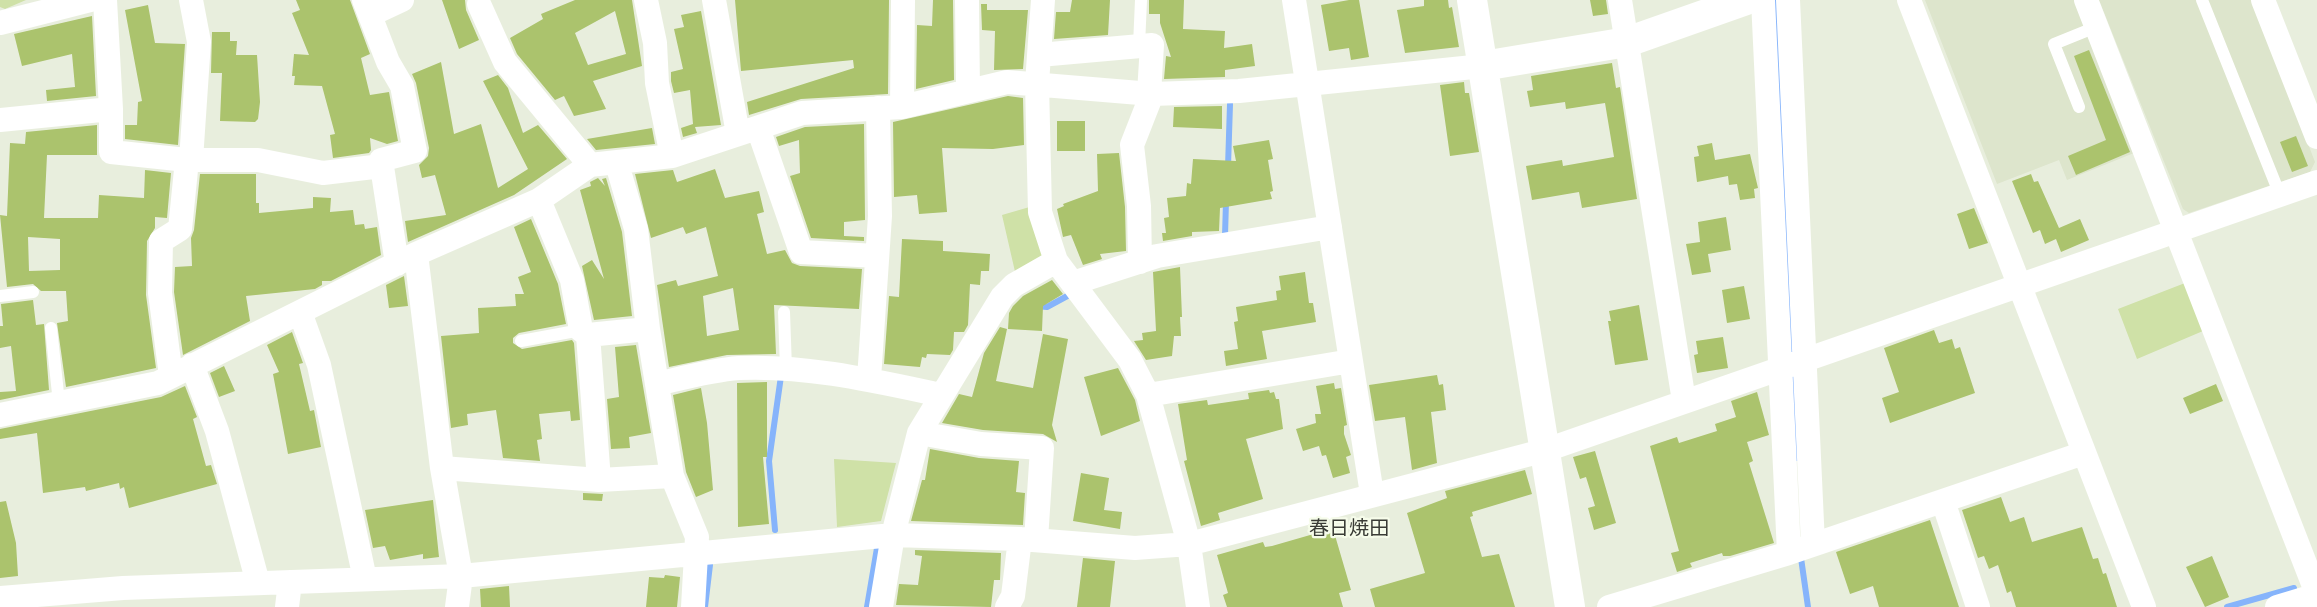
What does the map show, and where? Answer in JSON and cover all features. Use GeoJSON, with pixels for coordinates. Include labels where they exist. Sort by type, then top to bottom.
{"type":"FeatureCollection","features":[{"type":"Feature","properties":{"kind":"street"},"geometry":{"type":"LineString","coordinates":[[0,24],[90,0]]}},
{"type":"Feature","properties":{"kind":"street"},"geometry":{"type":"LineString","coordinates":[[105,0],[111,152],[189,160],[258,160],[324,173],[382,166]]}},
{"type":"Feature","properties":{"kind":"street"},"geometry":{"type":"LineString","coordinates":[[191,0],[199,42],[189,160],[180,229],[161,241],[160,293],[182,370],[217,431],[258,583]]}},
{"type":"Feature","properties":{"kind":"street"},"geometry":{"type":"LineString","coordinates":[[402,0],[367,8],[388,62],[402,86],[415,151],[381,160],[406,259],[461,576],[457,607]]}},
{"type":"Feature","properties":{"kind":"street"},"geometry":{"type":"LineString","coordinates":[[646,0],[655,43],[657,83],[672,156]]}},
{"type":"Feature","properties":{"kind":"street"},"geometry":{"type":"LineString","coordinates":[[714,0],[748,131],[801,252],[877,256]]}},
{"type":"Feature","properties":{"kind":"street"},"geometry":{"type":"LineString","coordinates":[[902,107],[903,0]]}},
{"type":"Feature","properties":{"kind":"street"},"geometry":{"type":"LineString","coordinates":[[967,0],[968,91]]}},
{"type":"Feature","properties":{"kind":"street"},"geometry":{"type":"LineString","coordinates":[[1043,0],[1037,83],[1040,212],[1056,261],[1130,360],[1148,395],[1189,544],[1198,607]]}},
{"type":"Feature","properties":{"kind":"street"},"geometry":{"type":"LineString","coordinates":[[1294,0],[1372,494]]}},
{"type":"Feature","properties":{"kind":"street"},"geometry":{"type":"LineString","coordinates":[[1472,0],[1570,607]]}},
{"type":"Feature","properties":{"kind":"street"},"geometry":{"type":"LineString","coordinates":[[1620,0],[1684,401]]}},
{"type":"Feature","properties":{"kind":"street"},"geometry":{"type":"LineString","coordinates":[[0,415],[158,383],[406,259],[539,200],[590,165],[616,164],[672,156],[802,113],[902,107],[1007,82],[1150,93],[1239,91],[1307,82],[1483,66],[1627,42],[1746,0]]}},
{"type":"Feature","properties":{"kind":"street"},"geometry":{"type":"LineString","coordinates":[[1763,0],[1789,553]]}},
{"type":"Feature","properties":{"kind":"street"},"geometry":{"type":"LineString","coordinates":[[1788,0],[1813,544]]}},
{"type":"Feature","properties":{"kind":"street"},"geometry":{"type":"LineString","coordinates":[[1909,0],[2144,607]]}},
{"type":"Feature","properties":{"kind":"street"},"geometry":{"type":"LineString","coordinates":[[2086,0],[2317,595],[2277,607]]}},
{"type":"Feature","properties":{"kind":"street"},"geometry":{"type":"LineString","coordinates":[[2263,0],[2317,136]]}},
{"type":"Feature","properties":{"kind":"street"},"geometry":{"type":"LineString","coordinates":[[481,1],[505,62],[590,165]]}},
{"type":"Feature","properties":{"kind":"street"},"geometry":{"type":"LineString","coordinates":[[1039,55],[1152,45],[1150,93],[1132,145],[1139,206],[1140,262]]}},
{"type":"Feature","properties":{"kind":"street"},"geometry":{"type":"LineString","coordinates":[[869,379],[880,216],[878,108]]}},
{"type":"Feature","properties":{"kind":"street"},"geometry":{"type":"LineString","coordinates":[[0,120],[111,109]]}},
{"type":"Feature","properties":{"kind":"street"},"geometry":{"type":"LineString","coordinates":[[616,164],[636,229],[648,329],[672,476],[698,537],[693,607]]}},
{"type":"Feature","properties":{"kind":"street"},"geometry":{"type":"LineString","coordinates":[[0,598],[122,598],[258,583],[461,576],[893,535],[1028,539],[1135,548],[1189,544],[1546,450],[2317,182]]}},
{"type":"Feature","properties":{"kind":"street"},"geometry":{"type":"LineString","coordinates":[[539,200],[572,280],[585,332],[599,480]]}},
{"type":"Feature","properties":{"kind":"street"},"geometry":{"type":"LineString","coordinates":[[1073,283],[1157,256],[1330,227]]}},
{"type":"Feature","properties":{"kind":"street"},"geometry":{"type":"LineString","coordinates":[[881,607],[893,535],[919,433],[1002,297],[1014,285],[1056,261]]}},
{"type":"Feature","properties":{"kind":"street"},"geometry":{"type":"LineString","coordinates":[[300,312],[319,365],[365,579]]}},
{"type":"Feature","properties":{"kind":"street"},"geometry":{"type":"LineString","coordinates":[[585,332],[648,329]]}},
{"type":"Feature","properties":{"kind":"street"},"geometry":{"type":"LineString","coordinates":[[1148,395],[1351,361]]}},
{"type":"Feature","properties":{"kind":"street"},"geometry":{"type":"LineString","coordinates":[[657,384],[738,368],[786,369],[869,379],[941,395]]}},
{"type":"Feature","properties":{"kind":"street"},"geometry":{"type":"LineString","coordinates":[[919,433],[981,444],[1042,448],[1028,539],[1013,596],[1007,607]]}},
{"type":"Feature","properties":{"kind":"street"},"geometry":{"type":"LineString","coordinates":[[1609,607],[1789,553],[2084,453]]}},
{"type":"Feature","properties":{"kind":"street"},"geometry":{"type":"LineString","coordinates":[[442,468],[599,480],[672,476]]}},
{"type":"Feature","properties":{"kind":"street"},"geometry":{"type":"LineString","coordinates":[[1943,501],[1978,607]]}},
{"type":"Feature","properties":{"kind":"street"},"geometry":{"type":"LineString","coordinates":[[287,607],[290,582]]}},
{"type":"Feature","properties":{"kind":"lane"},"geometry":{"type":"LineString","coordinates":[[1139,46],[1141,0]]}},
{"type":"Feature","properties":{"kind":"lane"},"geometry":{"type":"LineString","coordinates":[[2202,0],[2280,195]]}},
{"type":"Feature","properties":{"kind":"lane"},"geometry":{"type":"LineString","coordinates":[[2079,107],[2054,44],[2096,27]]}},
{"type":"Feature","properties":{"kind":"lane"},"geometry":{"type":"LineString","coordinates":[[0,296],[33,292]]}},
{"type":"Feature","properties":{"kind":"lane"},"geometry":{"type":"LineString","coordinates":[[784,312],[786,369]]}},
{"type":"Feature","properties":{"kind":"lane"},"geometry":{"type":"LineString","coordinates":[[51,328],[59,403]]}},
{"type":"Feature","properties":{"kind":"lane"},"geometry":{"type":"LineString","coordinates":[[521,341],[585,332]]}},
{"type":"Feature","properties":{"kind":"shaded area"},"geometry":{"type":"Polygon","coordinates":[[[1925,0],[2075,0],[2134,153],[2067,180],[2059,160],[1997,184],[1925,0]]]}},
{"type":"Feature","properties":{"kind":"shaded area"},"geometry":{"type":"Polygon","coordinates":[[[2099,0],[2253,0],[2315,162],[2310,172],[2189,213],[2183,209],[2099,0]]]}},
{"type":"Feature","properties":{"kind":"green space"},"geometry":{"type":"Polygon","coordinates":[[[0,0],[26,0],[5,9],[0,7],[0,0]]]}},
{"type":"Feature","properties":{"kind":"green space"},"geometry":{"type":"Polygon","coordinates":[[[1033,206],[1047,258],[1016,276],[1002,215],[1033,206]]]}},
{"type":"Feature","properties":{"kind":"green space"},"geometry":{"type":"Polygon","coordinates":[[[2185,283],[2203,331],[2137,359],[2118,309],[2185,283]]]}},
{"type":"Feature","properties":{"kind":"green space"},"geometry":{"type":"Polygon","coordinates":[[[834,459],[896,463],[881,521],[837,527],[834,459]]]}},
{"type":"Feature","properties":{"kind":"building"},"geometry":{"type":"Polygon","coordinates":[[[296,0],[350,0],[370,54],[361,58],[370,95],[389,92],[398,141],[387,144],[370,138],[369,153],[333,158],[330,135],[335,134],[322,86],[294,85],[295,76],[292,76],[294,54],[309,55],[292,13],[300,10],[296,0]]]}},
{"type":"Feature","properties":{"kind":"building"},"geometry":{"type":"Polygon","coordinates":[[[442,0],[465,0],[466,10],[479,40],[459,49],[442,0]]]}},
{"type":"Feature","properties":{"kind":"building"},"geometry":{"type":"Polygon","coordinates":[[[575,0],[632,0],[642,66],[593,81],[606,109],[574,116],[564,96],[555,100],[517,54],[510,38],[543,19],[541,14],[575,0]],[[615,11],[575,33],[588,65],[626,54],[615,11]]]}},
{"type":"Feature","properties":{"kind":"building"},"geometry":{"type":"Polygon","coordinates":[[[735,0],[889,0],[888,94],[801,99],[749,115],[747,102],[854,68],[853,60],[741,71],[735,0]]]}},
{"type":"Feature","properties":{"kind":"building"},"geometry":{"type":"Polygon","coordinates":[[[933,0],[953,0],[954,80],[916,89],[917,25],[932,26],[933,0]]]}},
{"type":"Feature","properties":{"kind":"building"},"geometry":{"type":"Polygon","coordinates":[[[1072,0],[1110,0],[1108,35],[1054,39],[1056,12],[1070,12],[1072,0]]]}},
{"type":"Feature","properties":{"kind":"building"},"geometry":{"type":"Polygon","coordinates":[[[1149,0],[1184,0],[1183,29],[1225,31],[1224,48],[1252,44],[1255,66],[1225,70],[1225,77],[1164,79],[1166,56],[1171,57],[1160,23],[1160,14],[1149,14],[1149,0]]]}},
{"type":"Feature","properties":{"kind":"building"},"geometry":{"type":"Polygon","coordinates":[[[1359,0],[1369,57],[1351,60],[1349,48],[1329,51],[1321,5],[1359,0]]]}},
{"type":"Feature","properties":{"kind":"building"},"geometry":{"type":"Polygon","coordinates":[[[1424,0],[1448,0],[1449,8],[1452,7],[1459,47],[1405,53],[1397,10],[1424,6],[1424,0]]]}},
{"type":"Feature","properties":{"kind":"building"},"geometry":{"type":"Polygon","coordinates":[[[1590,0],[1606,0],[1608,14],[1593,16],[1590,0]]]}},
{"type":"Feature","properties":{"kind":"building"},"geometry":{"type":"Polygon","coordinates":[[[981,4],[987,4],[987,10],[1028,10],[1023,69],[994,70],[995,31],[982,30],[981,4]]]}},
{"type":"Feature","properties":{"kind":"building"},"geometry":{"type":"Polygon","coordinates":[[[148,5],[155,43],[185,44],[178,145],[125,139],[125,125],[137,125],[138,102],[142,101],[125,10],[148,5]]]}},
{"type":"Feature","properties":{"kind":"building"},"geometry":{"type":"Polygon","coordinates":[[[701,11],[721,125],[695,127],[697,133],[683,137],[681,128],[693,124],[690,90],[674,93],[671,81],[671,72],[683,69],[674,29],[684,27],[681,15],[701,11]]]}},
{"type":"Feature","properties":{"kind":"building"},"geometry":{"type":"Polygon","coordinates":[[[92,16],[96,96],[47,101],[46,90],[75,87],[72,54],[22,66],[14,34],[92,16]]]}},
{"type":"Feature","properties":{"kind":"building"},"geometry":{"type":"Polygon","coordinates":[[[212,32],[230,32],[230,41],[237,41],[236,55],[257,55],[260,102],[258,119],[255,122],[220,121],[222,73],[211,73],[212,32]]]}},
{"type":"Feature","properties":{"kind":"building"},"geometry":{"type":"Polygon","coordinates":[[[2089,50],[2130,152],[2076,175],[2068,156],[2106,140],[2074,56],[2089,50]]]}},
{"type":"Feature","properties":{"kind":"building"},"geometry":{"type":"Polygon","coordinates":[[[441,62],[454,134],[481,124],[498,188],[528,169],[483,81],[498,75],[508,88],[523,133],[538,125],[567,159],[514,195],[408,242],[405,221],[446,215],[435,175],[422,178],[419,165],[428,156],[429,148],[416,83],[412,74],[441,62]]]}},
{"type":"Feature","properties":{"kind":"building"},"geometry":{"type":"Polygon","coordinates":[[[1612,63],[1616,88],[1620,87],[1637,199],[1582,208],[1579,192],[1532,200],[1526,166],[1562,160],[1563,166],[1614,157],[1605,103],[1566,109],[1565,102],[1530,107],[1527,91],[1533,90],[1531,76],[1612,63]]]}},
{"type":"Feature","properties":{"kind":"building"},"geometry":{"type":"Polygon","coordinates":[[[1464,82],[1465,93],[1469,93],[1479,152],[1450,156],[1440,85],[1464,82]]]}},
{"type":"Feature","properties":{"kind":"building"},"geometry":{"type":"Polygon","coordinates":[[[1008,96],[1023,98],[1024,145],[993,149],[942,148],[947,212],[919,214],[917,195],[894,197],[893,122],[1008,96]]]}},
{"type":"Feature","properties":{"kind":"building"},"geometry":{"type":"Polygon","coordinates":[[[1222,106],[1222,129],[1173,127],[1174,107],[1222,106]]]}},
{"type":"Feature","properties":{"kind":"building"},"geometry":{"type":"Polygon","coordinates":[[[1057,121],[1085,121],[1085,151],[1057,151],[1057,121]]]}},
{"type":"Feature","properties":{"kind":"building"},"geometry":{"type":"Polygon","coordinates":[[[864,124],[865,220],[844,222],[844,236],[864,237],[864,241],[811,238],[790,176],[800,173],[799,140],[779,146],[776,137],[805,127],[864,124]]]}},
{"type":"Feature","properties":{"kind":"building"},"geometry":{"type":"Polygon","coordinates":[[[97,125],[97,155],[47,155],[44,218],[98,218],[99,195],[144,198],[145,170],[171,173],[167,218],[155,217],[155,228],[147,241],[146,295],[156,368],[66,387],[57,323],[68,321],[66,291],[41,291],[33,284],[7,287],[0,215],[7,216],[10,143],[25,144],[26,132],[97,125]],[[28,237],[29,271],[60,270],[60,239],[28,237]]]}},
{"type":"Feature","properties":{"kind":"building"},"geometry":{"type":"Polygon","coordinates":[[[652,128],[655,144],[596,150],[587,139],[652,128]]]}},
{"type":"Feature","properties":{"kind":"building"},"geometry":{"type":"Polygon","coordinates":[[[2296,136],[2308,166],[2292,172],[2280,142],[2296,136]]]}},
{"type":"Feature","properties":{"kind":"building"},"geometry":{"type":"Polygon","coordinates":[[[1269,140],[1273,159],[1268,160],[1273,191],[1270,192],[1272,199],[1220,208],[1219,231],[1192,232],[1192,236],[1163,241],[1162,233],[1166,233],[1164,218],[1169,217],[1167,198],[1186,196],[1187,183],[1191,184],[1193,159],[1236,161],[1233,146],[1269,140]]]}},
{"type":"Feature","properties":{"kind":"building"},"geometry":{"type":"Polygon","coordinates":[[[1712,143],[1715,160],[1750,154],[1758,188],[1754,189],[1755,198],[1740,200],[1737,184],[1729,185],[1728,176],[1697,182],[1694,157],[1699,156],[1697,146],[1712,143]]]}},
{"type":"Feature","properties":{"kind":"building"},"geometry":{"type":"Polygon","coordinates":[[[1119,153],[1125,207],[1126,251],[1100,254],[1102,259],[1083,265],[1071,235],[1063,237],[1057,209],[1064,206],[1063,204],[1098,191],[1097,154],[1119,153]]]}},
{"type":"Feature","properties":{"kind":"building"},"geometry":{"type":"Polygon","coordinates":[[[715,169],[725,198],[759,191],[764,212],[757,214],[767,254],[785,250],[792,263],[800,266],[862,269],[859,309],[774,305],[776,354],[727,355],[669,367],[657,285],[676,280],[678,286],[718,276],[706,227],[686,234],[683,227],[651,238],[635,174],[673,170],[677,182],[715,169]],[[733,288],[703,296],[707,336],[739,330],[733,288]]]}},
{"type":"Feature","properties":{"kind":"building"},"geometry":{"type":"Polygon","coordinates":[[[200,174],[256,174],[256,203],[259,203],[259,213],[313,208],[313,197],[331,198],[330,212],[353,210],[355,225],[364,224],[365,229],[377,227],[381,255],[331,281],[322,281],[322,285],[315,289],[246,296],[250,321],[183,355],[174,292],[175,267],[192,266],[191,238],[194,230],[200,174]]]}},
{"type":"Feature","properties":{"kind":"building"},"geometry":{"type":"Polygon","coordinates":[[[2031,174],[2034,182],[2038,181],[2059,228],[2080,219],[2089,240],[2061,252],[2056,239],[2045,244],[2040,230],[2033,233],[2012,181],[2031,174]]]}},
{"type":"Feature","properties":{"kind":"building"},"geometry":{"type":"Polygon","coordinates":[[[598,178],[605,186],[602,179],[606,178],[622,232],[632,316],[594,320],[582,266],[592,260],[604,279],[580,190],[591,186],[590,182],[598,178]]]}},
{"type":"Feature","properties":{"kind":"building"},"geometry":{"type":"Polygon","coordinates":[[[1974,208],[1988,243],[1969,249],[1957,214],[1974,208]]]}},
{"type":"Feature","properties":{"kind":"building"},"geometry":{"type":"Polygon","coordinates":[[[1726,217],[1731,250],[1708,254],[1711,272],[1692,275],[1686,244],[1700,242],[1698,222],[1726,217]]]}},
{"type":"Feature","properties":{"kind":"building"},"geometry":{"type":"Polygon","coordinates":[[[531,219],[558,284],[566,324],[519,333],[513,338],[513,343],[522,349],[572,340],[580,420],[571,421],[570,411],[539,414],[542,439],[537,440],[540,461],[503,458],[496,410],[467,414],[468,425],[451,428],[441,336],[479,333],[478,308],[516,306],[515,294],[524,294],[518,277],[531,272],[514,227],[531,219]]]}},
{"type":"Feature","properties":{"kind":"building"},"geometry":{"type":"Polygon","coordinates":[[[902,239],[943,241],[943,251],[990,254],[989,271],[981,271],[980,285],[970,284],[968,325],[964,332],[954,332],[953,350],[950,355],[927,354],[926,358],[922,357],[920,367],[884,364],[889,296],[899,297],[902,239]]]}},
{"type":"Feature","properties":{"kind":"building"},"geometry":{"type":"Polygon","coordinates":[[[1180,267],[1181,336],[1174,336],[1172,356],[1146,360],[1134,341],[1143,340],[1142,333],[1156,331],[1153,272],[1180,267]]]}},
{"type":"Feature","properties":{"kind":"building"},"geometry":{"type":"Polygon","coordinates":[[[1305,272],[1309,303],[1313,303],[1316,322],[1262,331],[1267,359],[1226,366],[1224,351],[1238,349],[1234,322],[1238,321],[1236,307],[1277,300],[1276,291],[1281,290],[1279,276],[1305,272]]]}},
{"type":"Feature","properties":{"kind":"building"},"geometry":{"type":"Polygon","coordinates":[[[404,276],[408,306],[389,308],[386,285],[404,276]]]}},
{"type":"Feature","properties":{"kind":"building"},"geometry":{"type":"Polygon","coordinates":[[[1052,280],[1063,294],[1043,306],[1042,331],[1008,329],[1009,313],[1013,306],[1023,296],[1052,280]]]}},
{"type":"Feature","properties":{"kind":"building"},"geometry":{"type":"Polygon","coordinates":[[[1744,286],[1750,319],[1727,323],[1722,290],[1744,286]]]}},
{"type":"Feature","properties":{"kind":"building"},"geometry":{"type":"Polygon","coordinates":[[[33,300],[36,325],[44,324],[49,390],[0,400],[0,392],[16,391],[11,346],[0,348],[0,326],[3,326],[1,304],[33,300]]]}},
{"type":"Feature","properties":{"kind":"building"},"geometry":{"type":"Polygon","coordinates":[[[1639,305],[1648,360],[1615,365],[1608,321],[1611,321],[1609,311],[1639,305]]]}},
{"type":"Feature","properties":{"kind":"building"},"geometry":{"type":"Polygon","coordinates":[[[1000,327],[1007,329],[996,381],[1033,388],[1043,334],[1068,339],[1052,425],[1057,442],[1043,434],[983,430],[942,423],[959,394],[972,397],[984,353],[1000,327]]]}},
{"type":"Feature","properties":{"kind":"building"},"geometry":{"type":"Polygon","coordinates":[[[1934,330],[1939,343],[1952,339],[1955,349],[1960,347],[1975,393],[1890,423],[1882,398],[1899,392],[1884,348],[1934,330]]]}},
{"type":"Feature","properties":{"kind":"building"},"geometry":{"type":"Polygon","coordinates":[[[292,332],[303,363],[299,364],[310,411],[314,410],[321,447],[288,454],[273,374],[279,372],[267,345],[292,332]]]}},
{"type":"Feature","properties":{"kind":"building"},"geometry":{"type":"Polygon","coordinates":[[[1723,337],[1728,368],[1697,373],[1694,355],[1698,354],[1696,341],[1723,337]]]}},
{"type":"Feature","properties":{"kind":"building"},"geometry":{"type":"Polygon","coordinates":[[[636,345],[651,433],[629,437],[630,448],[611,449],[607,399],[619,397],[615,347],[636,345]]]}},
{"type":"Feature","properties":{"kind":"building"},"geometry":{"type":"Polygon","coordinates":[[[224,366],[235,391],[219,397],[210,373],[224,366]]]}},
{"type":"Feature","properties":{"kind":"building"},"geometry":{"type":"Polygon","coordinates":[[[1118,368],[1135,400],[1140,421],[1101,436],[1084,377],[1118,368]]]}},
{"type":"Feature","properties":{"kind":"building"},"geometry":{"type":"Polygon","coordinates":[[[1437,375],[1439,385],[1443,384],[1446,410],[1431,412],[1437,463],[1412,470],[1405,417],[1375,421],[1369,385],[1437,375]]]}},
{"type":"Feature","properties":{"kind":"building"},"geometry":{"type":"Polygon","coordinates":[[[767,382],[767,457],[763,457],[769,524],[738,527],[737,383],[767,382]]]}},
{"type":"Feature","properties":{"kind":"building"},"geometry":{"type":"Polygon","coordinates":[[[1334,383],[1335,389],[1341,388],[1347,425],[1344,426],[1344,434],[1351,455],[1346,457],[1350,473],[1333,478],[1326,455],[1322,456],[1319,446],[1303,451],[1296,429],[1316,423],[1315,414],[1321,414],[1316,386],[1334,383]]]}},
{"type":"Feature","properties":{"kind":"building"},"geometry":{"type":"Polygon","coordinates":[[[2216,384],[2223,401],[2190,414],[2183,398],[2216,384]]]}},
{"type":"Feature","properties":{"kind":"building"},"geometry":{"type":"Polygon","coordinates":[[[185,386],[197,417],[193,419],[206,466],[211,465],[217,484],[129,508],[124,487],[120,489],[119,483],[86,491],[85,487],[43,493],[37,433],[0,439],[0,429],[161,397],[185,386]]]}},
{"type":"Feature","properties":{"kind":"building"},"geometry":{"type":"Polygon","coordinates":[[[701,388],[707,423],[713,490],[696,497],[686,472],[673,395],[701,388]]]}},
{"type":"Feature","properties":{"kind":"building"},"geometry":{"type":"Polygon","coordinates":[[[1269,390],[1270,393],[1274,392],[1276,399],[1279,399],[1283,429],[1246,439],[1263,499],[1218,513],[1220,520],[1201,526],[1184,461],[1187,460],[1178,404],[1207,400],[1208,405],[1249,399],[1248,393],[1269,390]]]}},
{"type":"Feature","properties":{"kind":"building"},"geometry":{"type":"Polygon","coordinates":[[[1757,392],[1769,435],[1747,442],[1753,461],[1749,463],[1774,543],[1730,556],[1723,556],[1722,553],[1690,563],[1692,567],[1677,572],[1671,553],[1679,551],[1650,446],[1677,437],[1679,443],[1717,431],[1715,424],[1736,417],[1731,401],[1757,392]]]}},
{"type":"Feature","properties":{"kind":"building"},"geometry":{"type":"Polygon","coordinates":[[[930,449],[979,458],[1019,461],[1016,492],[1025,493],[1023,525],[911,521],[922,480],[925,480],[930,449]]]}},
{"type":"Feature","properties":{"kind":"building"},"geometry":{"type":"Polygon","coordinates":[[[1595,451],[1616,523],[1594,530],[1588,508],[1595,506],[1586,477],[1580,479],[1573,457],[1595,451]]]}},
{"type":"Feature","properties":{"kind":"building"},"geometry":{"type":"Polygon","coordinates":[[[1525,470],[1532,494],[1472,512],[1473,516],[1470,517],[1482,557],[1499,554],[1515,607],[1375,607],[1370,589],[1425,573],[1407,513],[1447,498],[1445,491],[1525,470]]]}},
{"type":"Feature","properties":{"kind":"building"},"geometry":{"type":"Polygon","coordinates":[[[1081,473],[1109,478],[1104,510],[1122,512],[1120,529],[1073,521],[1081,473]]]}},
{"type":"Feature","properties":{"kind":"building"},"geometry":{"type":"Polygon","coordinates":[[[583,493],[603,494],[602,501],[583,500],[583,493]]]}},
{"type":"Feature","properties":{"kind":"building"},"geometry":{"type":"Polygon","coordinates":[[[2001,497],[2010,522],[2024,517],[2032,542],[2082,527],[2093,559],[2098,558],[2103,574],[2106,573],[2117,607],[2016,607],[2011,591],[2007,593],[1998,565],[1989,569],[1984,556],[1978,558],[1962,510],[2001,497]]]}},
{"type":"Feature","properties":{"kind":"building"},"geometry":{"type":"Polygon","coordinates":[[[433,500],[439,557],[423,559],[423,554],[390,560],[385,546],[373,548],[365,510],[433,500]]]}},
{"type":"Feature","properties":{"kind":"building"},"geometry":{"type":"Polygon","coordinates":[[[6,501],[16,543],[18,576],[0,578],[0,502],[6,501]]]}},
{"type":"Feature","properties":{"kind":"building"},"geometry":{"type":"Polygon","coordinates":[[[1930,520],[1959,607],[1879,607],[1873,586],[1850,594],[1836,552],[1930,520]]]}},
{"type":"Feature","properties":{"kind":"building"},"geometry":{"type":"Polygon","coordinates":[[[1324,531],[1325,535],[1334,532],[1351,590],[1339,593],[1343,607],[1227,607],[1223,595],[1228,593],[1217,555],[1263,542],[1265,547],[1272,546],[1324,531]]]}},
{"type":"Feature","properties":{"kind":"building"},"geometry":{"type":"Polygon","coordinates":[[[915,550],[1001,553],[1000,580],[994,580],[991,607],[896,605],[899,584],[918,585],[922,556],[915,555],[915,550]]]}},
{"type":"Feature","properties":{"kind":"building"},"geometry":{"type":"Polygon","coordinates":[[[2212,556],[2229,597],[2205,607],[2186,567],[2212,556]]]}},
{"type":"Feature","properties":{"kind":"building"},"geometry":{"type":"Polygon","coordinates":[[[1083,558],[1115,561],[1110,607],[1077,607],[1083,558]]]}},
{"type":"Feature","properties":{"kind":"building"},"geometry":{"type":"Polygon","coordinates":[[[665,575],[680,577],[677,607],[646,607],[649,577],[664,578],[665,575]]]}},
{"type":"Feature","properties":{"kind":"building"},"geometry":{"type":"Polygon","coordinates":[[[509,586],[510,607],[481,607],[480,589],[509,586]]]}},
{"type":"Feature","properties":{"kind":"waterway"},"geometry":{"type":"LineString","coordinates":[[1776,1],[1792,353]]}},
{"type":"Feature","properties":{"kind":"waterway"},"geometry":{"type":"LineString","coordinates":[[1228,167],[1230,104]]}},
{"type":"Feature","properties":{"kind":"waterway"},"geometry":{"type":"LineString","coordinates":[[1225,236],[1226,201]]}},
{"type":"Feature","properties":{"kind":"waterway"},"geometry":{"type":"LineString","coordinates":[[1036,306],[1047,307],[1071,294]]}},
{"type":"Feature","properties":{"kind":"waterway"},"geometry":{"type":"LineString","coordinates":[[1793,372],[1797,458]]}},
{"type":"Feature","properties":{"kind":"waterway"},"geometry":{"type":"LineString","coordinates":[[775,530],[769,461],[781,376]]}},
{"type":"Feature","properties":{"kind":"waterway"},"geometry":{"type":"LineString","coordinates":[[867,607],[877,548]]}},
{"type":"Feature","properties":{"kind":"waterway"},"geometry":{"type":"LineString","coordinates":[[1801,558],[1808,607]]}},
{"type":"Feature","properties":{"kind":"waterway"},"geometry":{"type":"LineString","coordinates":[[705,607],[710,565]]}},
{"type":"Feature","properties":{"kind":"waterway"},"geometry":{"type":"LineString","coordinates":[[2227,607],[2294,588]]}},
{"type":"Feature","properties":{"kind":"district","name":"春日焼田"},"geometry":{"type":"Point","coordinates":[1349,530]}}]}
